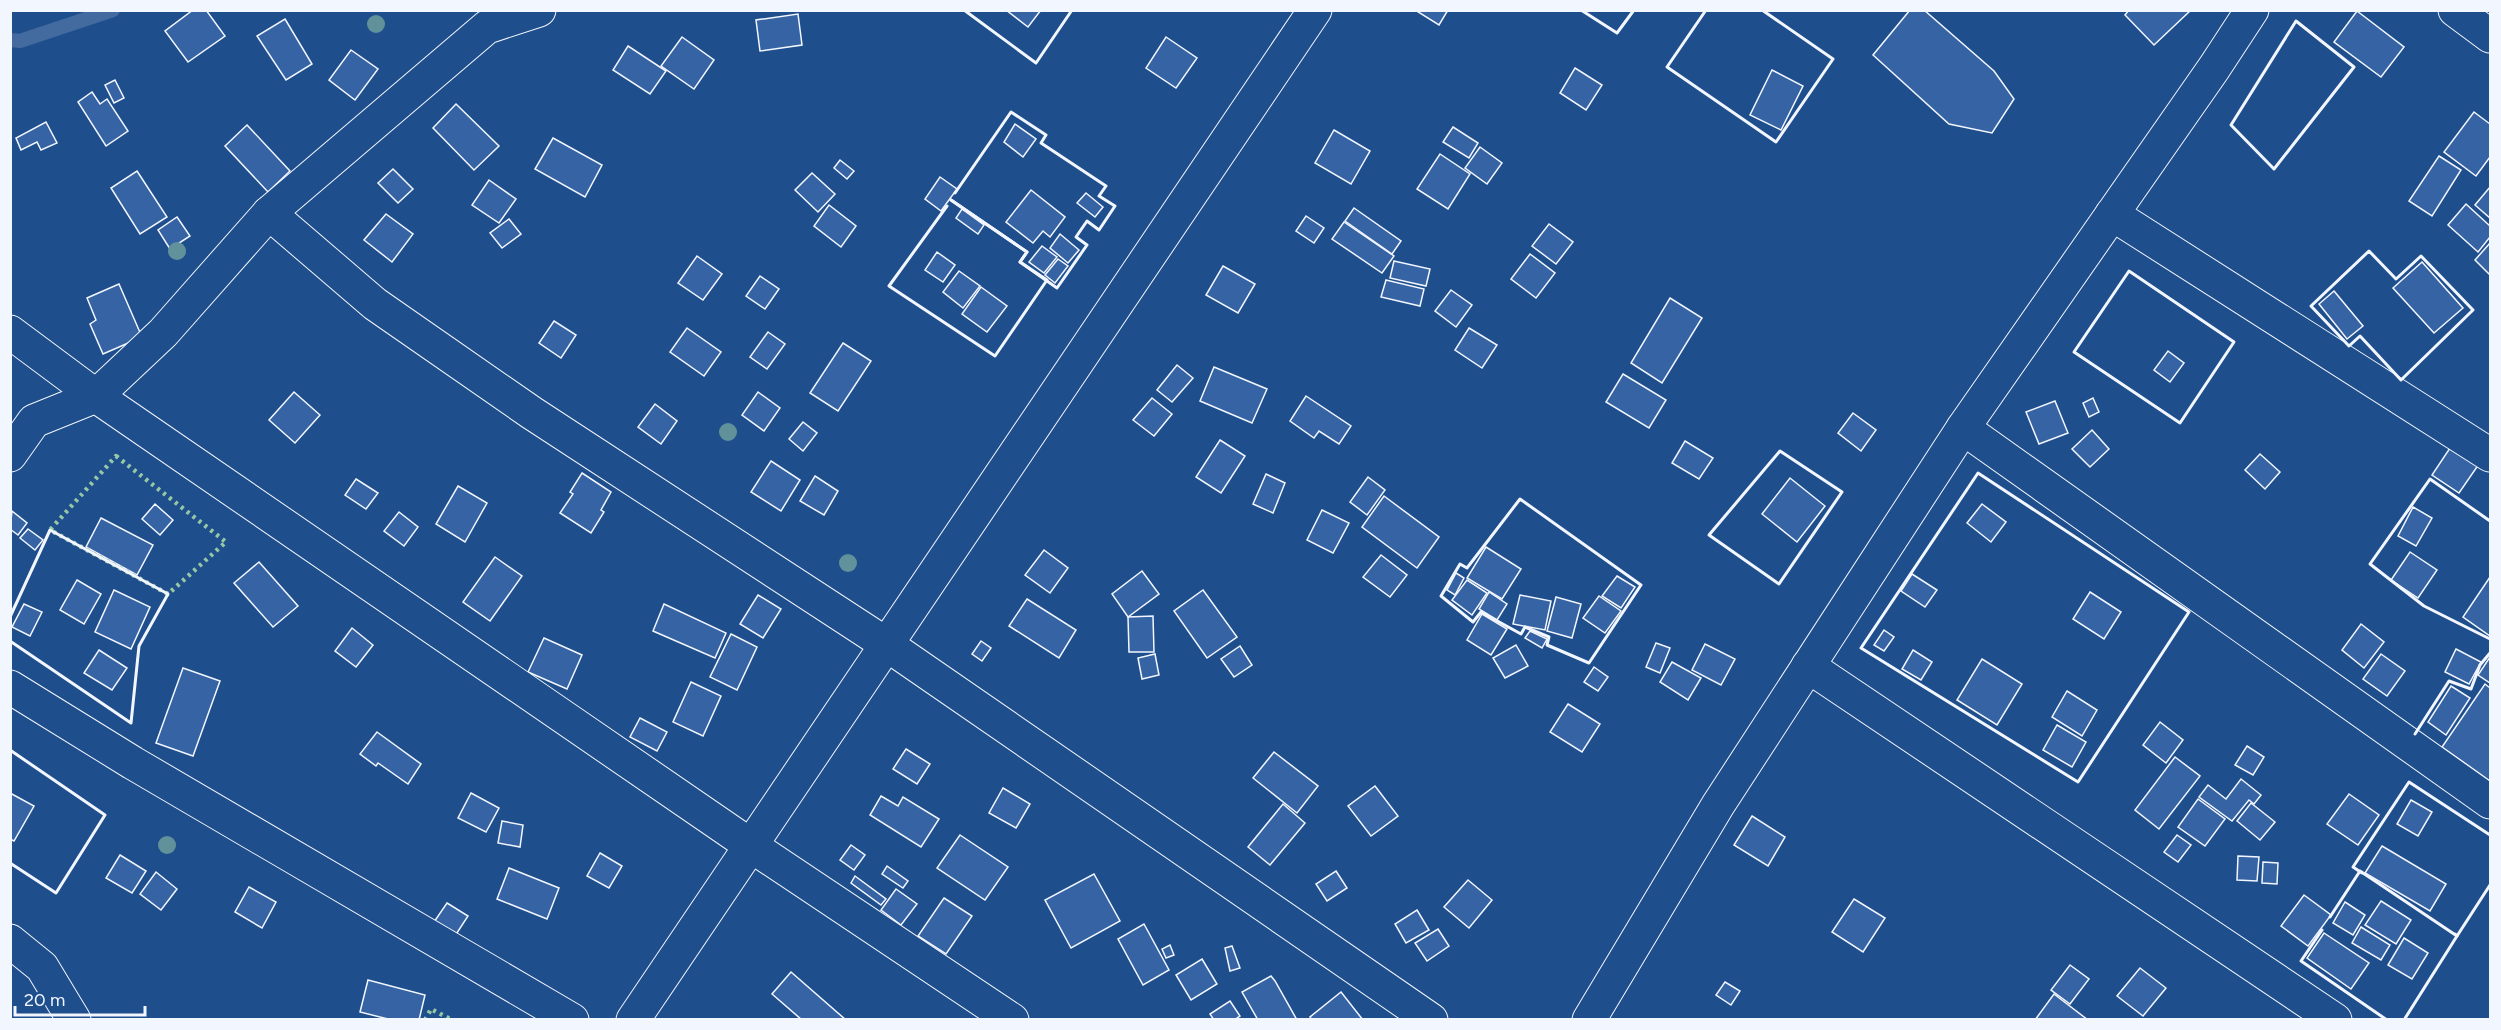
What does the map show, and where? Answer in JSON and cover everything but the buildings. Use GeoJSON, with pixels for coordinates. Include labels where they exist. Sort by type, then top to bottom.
{"type":"FeatureCollection","features":[{"type":"Feature","properties":{"kind":"main road"},"geometry":{"type":"LineString","coordinates":[[10,455],[34,421],[96,396],[163,333],[269,213],[487,27],[539,10]]}},
{"type":"Feature","properties":{"kind":"main road"},"geometry":{"type":"LineString","coordinates":[[633,1020],[1315,10]]}},
{"type":"Feature","properties":{"kind":"main road"},"geometry":{"type":"LineString","coordinates":[[1589,1020],[1718,805],[1963,428],[2252,10]]}},
{"type":"Feature","properties":{"kind":"main road"},"geometry":{"type":"LineString","coordinates":[[2455,10],[2490,36]]}},
{"type":"Feature","properties":{"kind":"main road"},"geometry":{"type":"LineString","coordinates":[[269,213],[375,304],[532,413],[885,644],[1431,1020]]}},
{"type":"Feature","properties":{"kind":"main road"},"geometry":{"type":"LineString","coordinates":[[2112,214],[2490,455]]}},
{"type":"Feature","properties":{"kind":"main road"},"geometry":{"type":"LineString","coordinates":[[10,332],[96,396],[750,845],[1012,1020]]}},
{"type":"Feature","properties":{"kind":"main road"},"geometry":{"type":"LineString","coordinates":[[1963,428],[2490,802]]}},
{"type":"Feature","properties":{"kind":"main road"},"geometry":{"type":"LineString","coordinates":[[1808,666],[2335,1020]]}},
{"type":"Feature","properties":{"kind":"main road"},"geometry":{"type":"LineString","coordinates":[[10,687],[133,762],[572,1020]]}},
{"type":"Feature","properties":{"kind":"main road"},"geometry":{"type":"LineString","coordinates":[[10,941],[42,967],[74,1020]]}},
{"type":"Feature","properties":{"kind":"waterway"},"geometry":{"type":"LineString","coordinates":[[10,40],[20,41],[113,10]]}},
{"type":"Feature","properties":{"kind":"hedge"},"geometry":{"type":"LineString","coordinates":[[116,456],[226,542],[168,594],[50,530],[116,456]]}},
{"type":"Feature","properties":{"kind":"hedge"},"geometry":{"type":"LineString","coordinates":[[425,1020],[431,1009],[452,1020]]}},
{"type":"Feature","properties":{"kind":"wall"},"geometry":{"type":"LineString","coordinates":[[964,10],[1036,63],[1072,10]]}},
{"type":"Feature","properties":{"kind":"wall"},"geometry":{"type":"LineString","coordinates":[[1581,10],[1617,33],[1634,10]]}},
{"type":"Feature","properties":{"kind":"wall"},"geometry":{"type":"LineString","coordinates":[[1706,10],[1667,67],[1776,142],[1833,59],[1762,10]]}},
{"type":"Feature","properties":{"kind":"wall"},"geometry":{"type":"LineString","coordinates":[[2296,21],[2354,67],[2274,169],[2231,125],[2296,21]]}},
{"type":"Feature","properties":{"kind":"wall"},"geometry":{"type":"LineString","coordinates":[[951,200],[1027,252],[1020,262],[1057,288],[1087,245],[1076,237],[1087,221],[1099,230],[1115,206],[1099,196],[1106,186],[1041,143],[1046,135],[1011,112],[955,193]]}},
{"type":"Feature","properties":{"kind":"wall"},"geometry":{"type":"LineString","coordinates":[[947,206],[889,286],[995,356],[1047,280],[1020,262],[1027,252],[951,200]]}},
{"type":"Feature","properties":{"kind":"wall"},"geometry":{"type":"LineString","coordinates":[[2369,251],[2396,279],[2421,256],[2473,310],[2401,380],[2360,336],[2349,346],[2311,306],[2369,251]]}},
{"type":"Feature","properties":{"kind":"wall"},"geometry":{"type":"LineString","coordinates":[[2129,271],[2234,342],[2180,423],[2074,352],[2129,271]]}},
{"type":"Feature","properties":{"kind":"wall"},"geometry":{"type":"LineString","coordinates":[[1780,451],[1842,492],[1779,584],[1709,535],[1780,451]]}},
{"type":"Feature","properties":{"kind":"wall"},"geometry":{"type":"LineString","coordinates":[[1978,473],[2189,612],[2078,782],[1861,648],[1978,473]]}},
{"type":"Feature","properties":{"kind":"wall"},"geometry":{"type":"LineString","coordinates":[[2490,521],[2430,479],[2370,564],[2424,606],[2490,639]]}},
{"type":"Feature","properties":{"kind":"wall"},"geometry":{"type":"LineString","coordinates":[[1520,499],[1641,585],[1589,663],[1547,645],[1549,637],[1525,627],[1521,634],[1481,612],[1473,622],[1441,596],[1460,564],[1467,568],[1520,499]]}},
{"type":"Feature","properties":{"kind":"wall"},"geometry":{"type":"LineString","coordinates":[[10,617],[50,530],[168,594],[139,646],[131,723],[10,641]]}},
{"type":"Feature","properties":{"kind":"wall"},"geometry":{"type":"LineString","coordinates":[[2415,734],[2449,681],[2471,689],[2480,665],[2490,653]]}},
{"type":"Feature","properties":{"kind":"wall"},"geometry":{"type":"LineString","coordinates":[[10,750],[105,815],[56,893],[10,863]]}},
{"type":"Feature","properties":{"kind":"wall"},"geometry":{"type":"LineString","coordinates":[[2362,873],[2353,867],[2409,782],[2490,835]]}},
{"type":"Feature","properties":{"kind":"wall"},"geometry":{"type":"LineString","coordinates":[[2330,917],[2360,871],[2457,936],[2404,1020]]}},
{"type":"Feature","properties":{"kind":"wall"},"geometry":{"type":"LineString","coordinates":[[2455,934],[2457,936],[2490,885]]}},
{"type":"Feature","properties":{"kind":"wall"},"geometry":{"type":"LineString","coordinates":[[2322,930],[2301,961],[2387,1020]]}}]}
